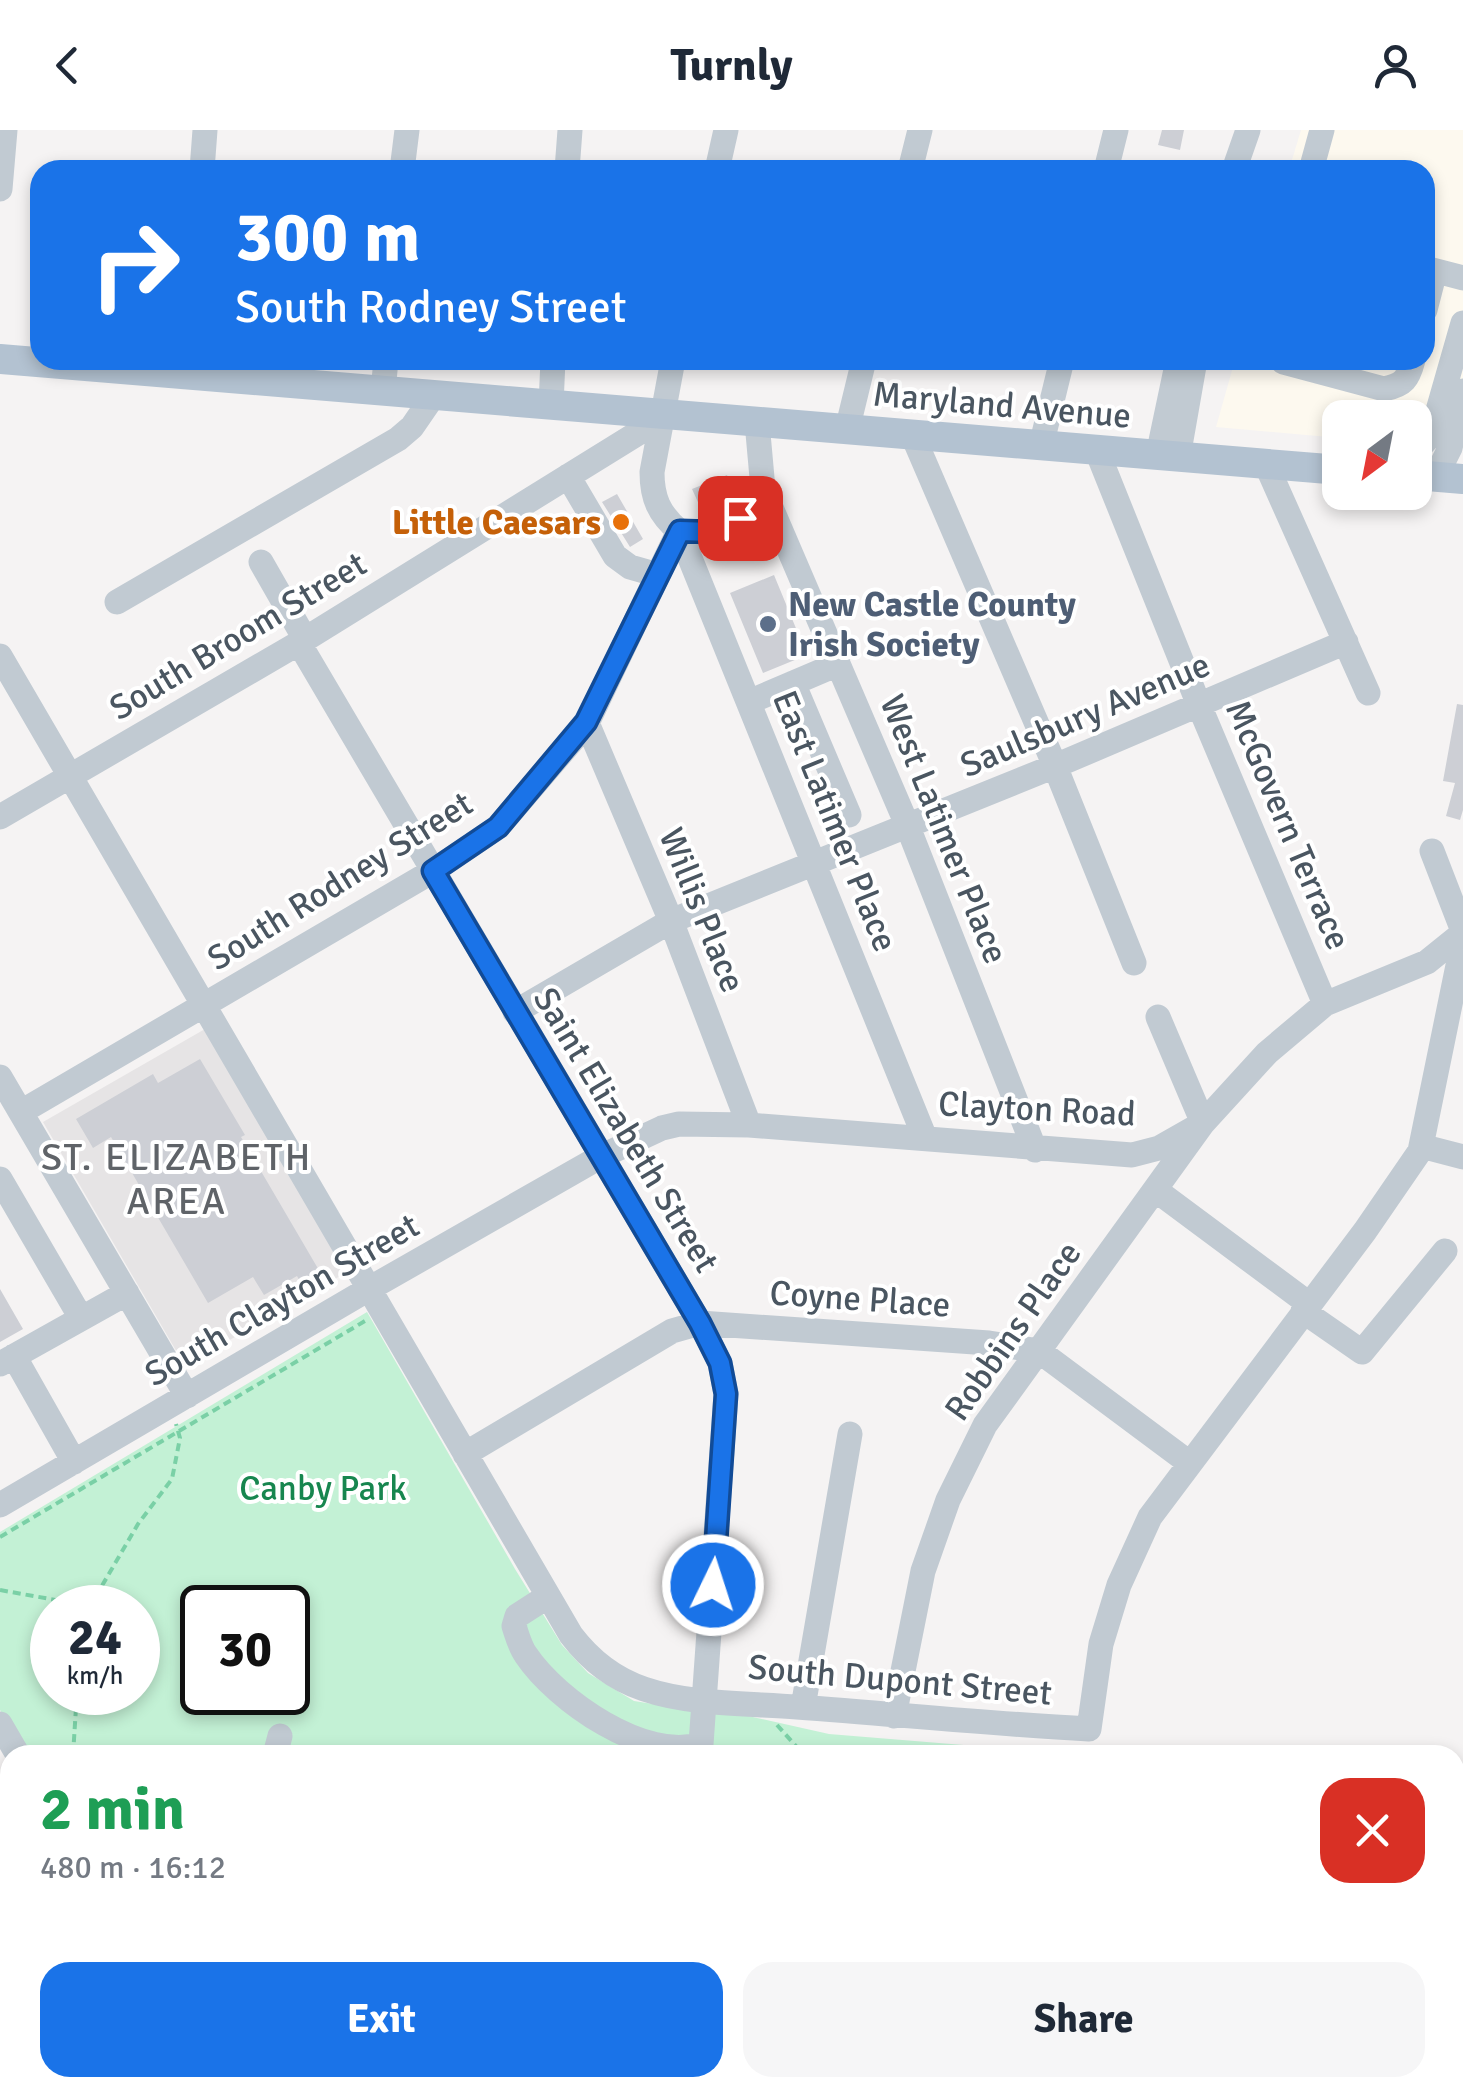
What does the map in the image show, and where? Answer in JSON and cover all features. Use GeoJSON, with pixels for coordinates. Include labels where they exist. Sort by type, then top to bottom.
{"type":"FeatureCollection","features":[{"type":"Feature","properties":{"kind":"main road","name":"Maryland Avenue"},"geometry":{"type":"LineString","coordinates":[[0,358],[30,359]]}},
{"type":"Feature","properties":{"kind":"main road","name":"Maryland Avenue"},"geometry":{"type":"LineString","coordinates":[[212,370],[383,391],[1322,469]]}},
{"type":"Feature","properties":{"kind":"street"},"geometry":{"type":"LineString","coordinates":[[0,189],[5,130]]}},
{"type":"Feature","properties":{"kind":"street"},"geometry":{"type":"LineString","coordinates":[[203,160],[205,130]]}},
{"type":"Feature","properties":{"kind":"street"},"geometry":{"type":"LineString","coordinates":[[403,160],[407,130]]}},
{"type":"Feature","properties":{"kind":"street"},"geometry":{"type":"LineString","coordinates":[[568,160],[570,130]]}},
{"type":"Feature","properties":{"kind":"street"},"geometry":{"type":"LineString","coordinates":[[718,160],[726,130]]}},
{"type":"Feature","properties":{"kind":"street"},"geometry":{"type":"LineString","coordinates":[[912,160],[920,130]]}},
{"type":"Feature","properties":{"kind":"street"},"geometry":{"type":"LineString","coordinates":[[1108,160],[1116,130]]}},
{"type":"Feature","properties":{"kind":"street"},"geometry":{"type":"LineString","coordinates":[[1238,160],[1248,130]]}},
{"type":"Feature","properties":{"kind":"street"},"geometry":{"type":"LineString","coordinates":[[1314,160],[1322,130]]}},
{"type":"Feature","properties":{"kind":"street"},"geometry":{"type":"LineString","coordinates":[[1435,271],[1463,278]]}},
{"type":"Feature","properties":{"kind":"street"},"geometry":{"type":"LineString","coordinates":[[1432,429],[1463,322]]}},
{"type":"Feature","properties":{"kind":"street"},"geometry":{"type":"LineString","coordinates":[[383,391],[385,370]]}},
{"type":"Feature","properties":{"kind":"street"},"geometry":{"type":"LineString","coordinates":[[550,405],[552,370]]}},
{"type":"Feature","properties":{"kind":"street"},"geometry":{"type":"LineString","coordinates":[[672,370],[661,414],[652,488],[661,512],[680,531],[702,533],[724,528],[749,510],[763,489]]}},
{"type":"Feature","properties":{"kind":"street"},"geometry":{"type":"LineString","coordinates":[[848,430],[862,370]]}},
{"type":"Feature","properties":{"kind":"street"},"geometry":{"type":"LineString","coordinates":[[1041,446],[1060,370]]}},
{"type":"Feature","properties":{"kind":"street"},"geometry":{"type":"LineString","coordinates":[[1168,456],[1177,370]]}},
{"type":"Feature","properties":{"kind":"street"},"geometry":{"type":"LineString","coordinates":[[1168,456],[1193,370]]}},
{"type":"Feature","properties":{"kind":"street"},"geometry":{"type":"LineString","coordinates":[[1312,370],[1384,389],[1400,386],[1410,370]]}},
{"type":"Feature","properties":{"kind":"street"},"geometry":{"type":"LineString","coordinates":[[1438,477],[1450,448],[1463,392]]}},
{"type":"Feature","properties":{"kind":"street"},"geometry":{"type":"LineString","coordinates":[[116,602],[398,438],[412,427],[434,395]]}},
{"type":"Feature","properties":{"kind":"street","name":"South Broom Street"},"geometry":{"type":"LineString","coordinates":[[0,817],[302,641],[651,425],[661,414]]}},
{"type":"Feature","properties":{"kind":"street","name":"West Latimer Place"},"geometry":{"type":"LineString","coordinates":[[757,422],[763,489],[908,827],[1035,1150]]}},
{"type":"Feature","properties":{"kind":"street"},"geometry":{"type":"LineString","coordinates":[[914,436],[1134,963]]}},
{"type":"Feature","properties":{"kind":"street","name":"McGovern Terrace"},"geometry":{"type":"LineString","coordinates":[[1097,450],[1325,1004]]}},
{"type":"Feature","properties":{"kind":"street"},"geometry":{"type":"LineString","coordinates":[[1266,464],[1368,693]]}},
{"type":"Feature","properties":{"kind":"street"},"geometry":{"type":"LineString","coordinates":[[568,476],[615,556],[630,567],[658,576]]}},
{"type":"Feature","properties":{"kind":"street","name":"South Rodney Street"},"geometry":{"type":"LineString","coordinates":[[21,1112],[433,871],[498,827],[586,722],[680,531]]}},
{"type":"Feature","properties":{"kind":"street","name":"East Latimer Place"},"geometry":{"type":"LineString","coordinates":[[680,531],[925,1138]]}},
{"type":"Feature","properties":{"kind":"street","name":"Saint Elizabeth Street"},"geometry":{"type":"LineString","coordinates":[[262,562],[302,641],[433,871],[720,1363],[726,1394],[706,1699],[701,1744],[698,1745]]}},
{"type":"Feature","properties":{"kind":"street","name":"Saulsbury Avenue"},"geometry":{"type":"LineString","coordinates":[[515,1012],[671,921],[908,827],[1346,642]]}},
{"type":"Feature","properties":{"kind":"street"},"geometry":{"type":"LineString","coordinates":[[0,656],[465,1454]]}},
{"type":"Feature","properties":{"kind":"street"},"geometry":{"type":"LineString","coordinates":[[749,702],[838,664]]}},
{"type":"Feature","properties":{"kind":"street"},"geometry":{"type":"LineString","coordinates":[[793,683],[849,815]]}},
{"type":"Feature","properties":{"kind":"street","name":"Willis Place"},"geometry":{"type":"LineString","coordinates":[[586,722],[671,921],[749,1125]]}},
{"type":"Feature","properties":{"kind":"street"},"geometry":{"type":"LineString","coordinates":[[1432,850],[1463,932]]}},
{"type":"Feature","properties":{"kind":"street","name":"Clayton Road"},"geometry":{"type":"LineString","coordinates":[[600,1157],[679,1124],[749,1125],[1132,1155],[1159,1148],[1203,1123],[1267,1053],[1325,1004],[1427,962],[1463,932]]}},
{"type":"Feature","properties":{"kind":"street"},"geometry":{"type":"LineString","coordinates":[[1188,1462],[1421,1148],[1463,942]]}},
{"type":"Feature","properties":{"kind":"street"},"geometry":{"type":"LineString","coordinates":[[1158,1017],[1203,1123]]}},
{"type":"Feature","properties":{"kind":"street"},"geometry":{"type":"LineString","coordinates":[[0,1078],[127,1293],[179,1400]]}},
{"type":"Feature","properties":{"kind":"street","name":"Robbins Place"},"geometry":{"type":"LineString","coordinates":[[894,1716],[922,1571],[948,1500],[985,1425],[1203,1123]]}},
{"type":"Feature","properties":{"kind":"street"},"geometry":{"type":"LineString","coordinates":[[1421,1148],[1463,1157]]}},
{"type":"Feature","properties":{"kind":"street","name":"South Clayton Street"},"geometry":{"type":"LineString","coordinates":[[0,1505],[179,1400],[375,1300],[600,1157]]}},
{"type":"Feature","properties":{"kind":"street"},"geometry":{"type":"LineString","coordinates":[[0,1179],[81,1318]]}},
{"type":"Feature","properties":{"kind":"street"},"geometry":{"type":"LineString","coordinates":[[1157,1190],[1362,1352],[1446,1251]]}},
{"type":"Feature","properties":{"kind":"street"},"geometry":{"type":"LineString","coordinates":[[74,1462],[7,1360],[127,1293]]}},
{"type":"Feature","properties":{"kind":"street","name":"Coyne Place"},"geometry":{"type":"LineString","coordinates":[[465,1454],[672,1331],[700,1323],[989,1343],[1039,1351],[1188,1462]]}},
{"type":"Feature","properties":{"kind":"street"},"geometry":{"type":"LineString","coordinates":[[803,1707],[850,1434]]}},
{"type":"Feature","properties":{"kind":"street","name":"South Dupont Street"},"geometry":{"type":"LineString","coordinates":[[465,1454],[580,1648],[611,1673],[646,1690],[758,1704],[1089,1730],[1101,1644],[1119,1585],[1150,1517],[1188,1462]]}},
{"type":"Feature","properties":{"kind":"street","name":"Saint Elizabeth Street"},"geometry":{"type":"LineString","coordinates":[[548,1596],[517,1616],[514,1626],[525,1654],[567,1699],[609,1727],[662,1745]]}},
{"type":"Feature","properties":{"kind":"path"},"geometry":{"type":"LineString","coordinates":[[0,1538],[179,1433],[375,1300]]}},
{"type":"Feature","properties":{"kind":"path"},"geometry":{"type":"LineString","coordinates":[[102,1585],[138,1524],[172,1479],[179,1400]]}},
{"type":"Feature","properties":{"kind":"path"},"geometry":{"type":"LineString","coordinates":[[0,1590],[30,1596]]}},
{"type":"Feature","properties":{"kind":"path"},"geometry":{"type":"LineString","coordinates":[[758,1704],[795,1745]]}},
{"type":"Feature","properties":{"kind":"path"},"geometry":{"type":"LineString","coordinates":[[74,1745],[76,1715]]}},
{"type":"Feature","properties":{"kind":"shaded area"},"geometry":{"type":"Polygon","coordinates":[[[1301,130],[1463,130],[1463,448],[1432,445],[1432,400],[1322,400],[1322,436],[1216,427],[1232,370],[1435,370],[1435,160],[1292,160],[1301,130]]]}},
{"type":"Feature","properties":{"kind":"shaded area"},"geometry":{"type":"Polygon","coordinates":[[[205,1029],[347,1272],[185,1366],[43,1122],[205,1029]]]}},
{"type":"Feature","properties":{"kind":"green space","name":"Canby Park"},"geometry":{"type":"Polygon","coordinates":[[[367,1312],[515,1569],[562,1645],[588,1673],[634,1701],[730,1712],[829,1734],[963,1745],[20,1745],[0,1710],[0,1532],[367,1312]]]}},
{"type":"Feature","properties":{"kind":"building"},"geometry":{"type":"Polygon","coordinates":[[[1162,130],[1184,130],[1180,150],[1158,145],[1162,130]]]}},
{"type":"Feature","properties":{"kind":"building"},"geometry":{"type":"Polygon","coordinates":[[[727,475],[736,497],[702,511],[692,489],[727,475]]]}},
{"type":"Feature","properties":{"kind":"building","name":"Little Caesars"},"geometry":{"type":"Polygon","coordinates":[[[617,494],[643,539],[630,547],[602,502],[617,494]]]}},
{"type":"Feature","properties":{"kind":"building","name":"New Castle County Irish Society"},"geometry":{"type":"Polygon","coordinates":[[[774,575],[807,655],[763,673],[730,593],[774,575]]]}},
{"type":"Feature","properties":{"kind":"building"},"geometry":{"type":"Polygon","coordinates":[[[1457,704],[1463,705],[1460,820],[1446,816],[1455,783],[1443,781],[1457,704]]]}},
{"type":"Feature","properties":{"kind":"building"},"geometry":{"type":"Polygon","coordinates":[[[200,1059],[320,1272],[301,1283],[297,1276],[264,1295],[253,1277],[208,1303],[111,1137],[93,1148],[76,1119],[153,1074],[158,1083],[200,1059]]]}},
{"type":"Feature","properties":{"kind":"building"},"geometry":{"type":"Polygon","coordinates":[[[0,1289],[23,1329],[0,1342],[0,1289]]]}},
{"type":"Feature","properties":{"kind":"place","name":"Little Caesars"},"geometry":{"type":"Point","coordinates":[621,522]}},
{"type":"Feature","properties":{"kind":"place","name":"New Castle County Irish Society"},"geometry":{"type":"Point","coordinates":[768,624]}},
{"type":"Feature","properties":{"kind":"district","name":"ST. ELIZABETH AREA"},"geometry":{"type":"Point","coordinates":[177,1179]}},
{"type":"Feature","properties":{"kind":"route"},"geometry":{"type":"LineString","coordinates":[[713,1585],[726,1394],[720,1363],[433,871],[498,827],[586,722],[680,531],[712,532],[740,518]]}}]}
